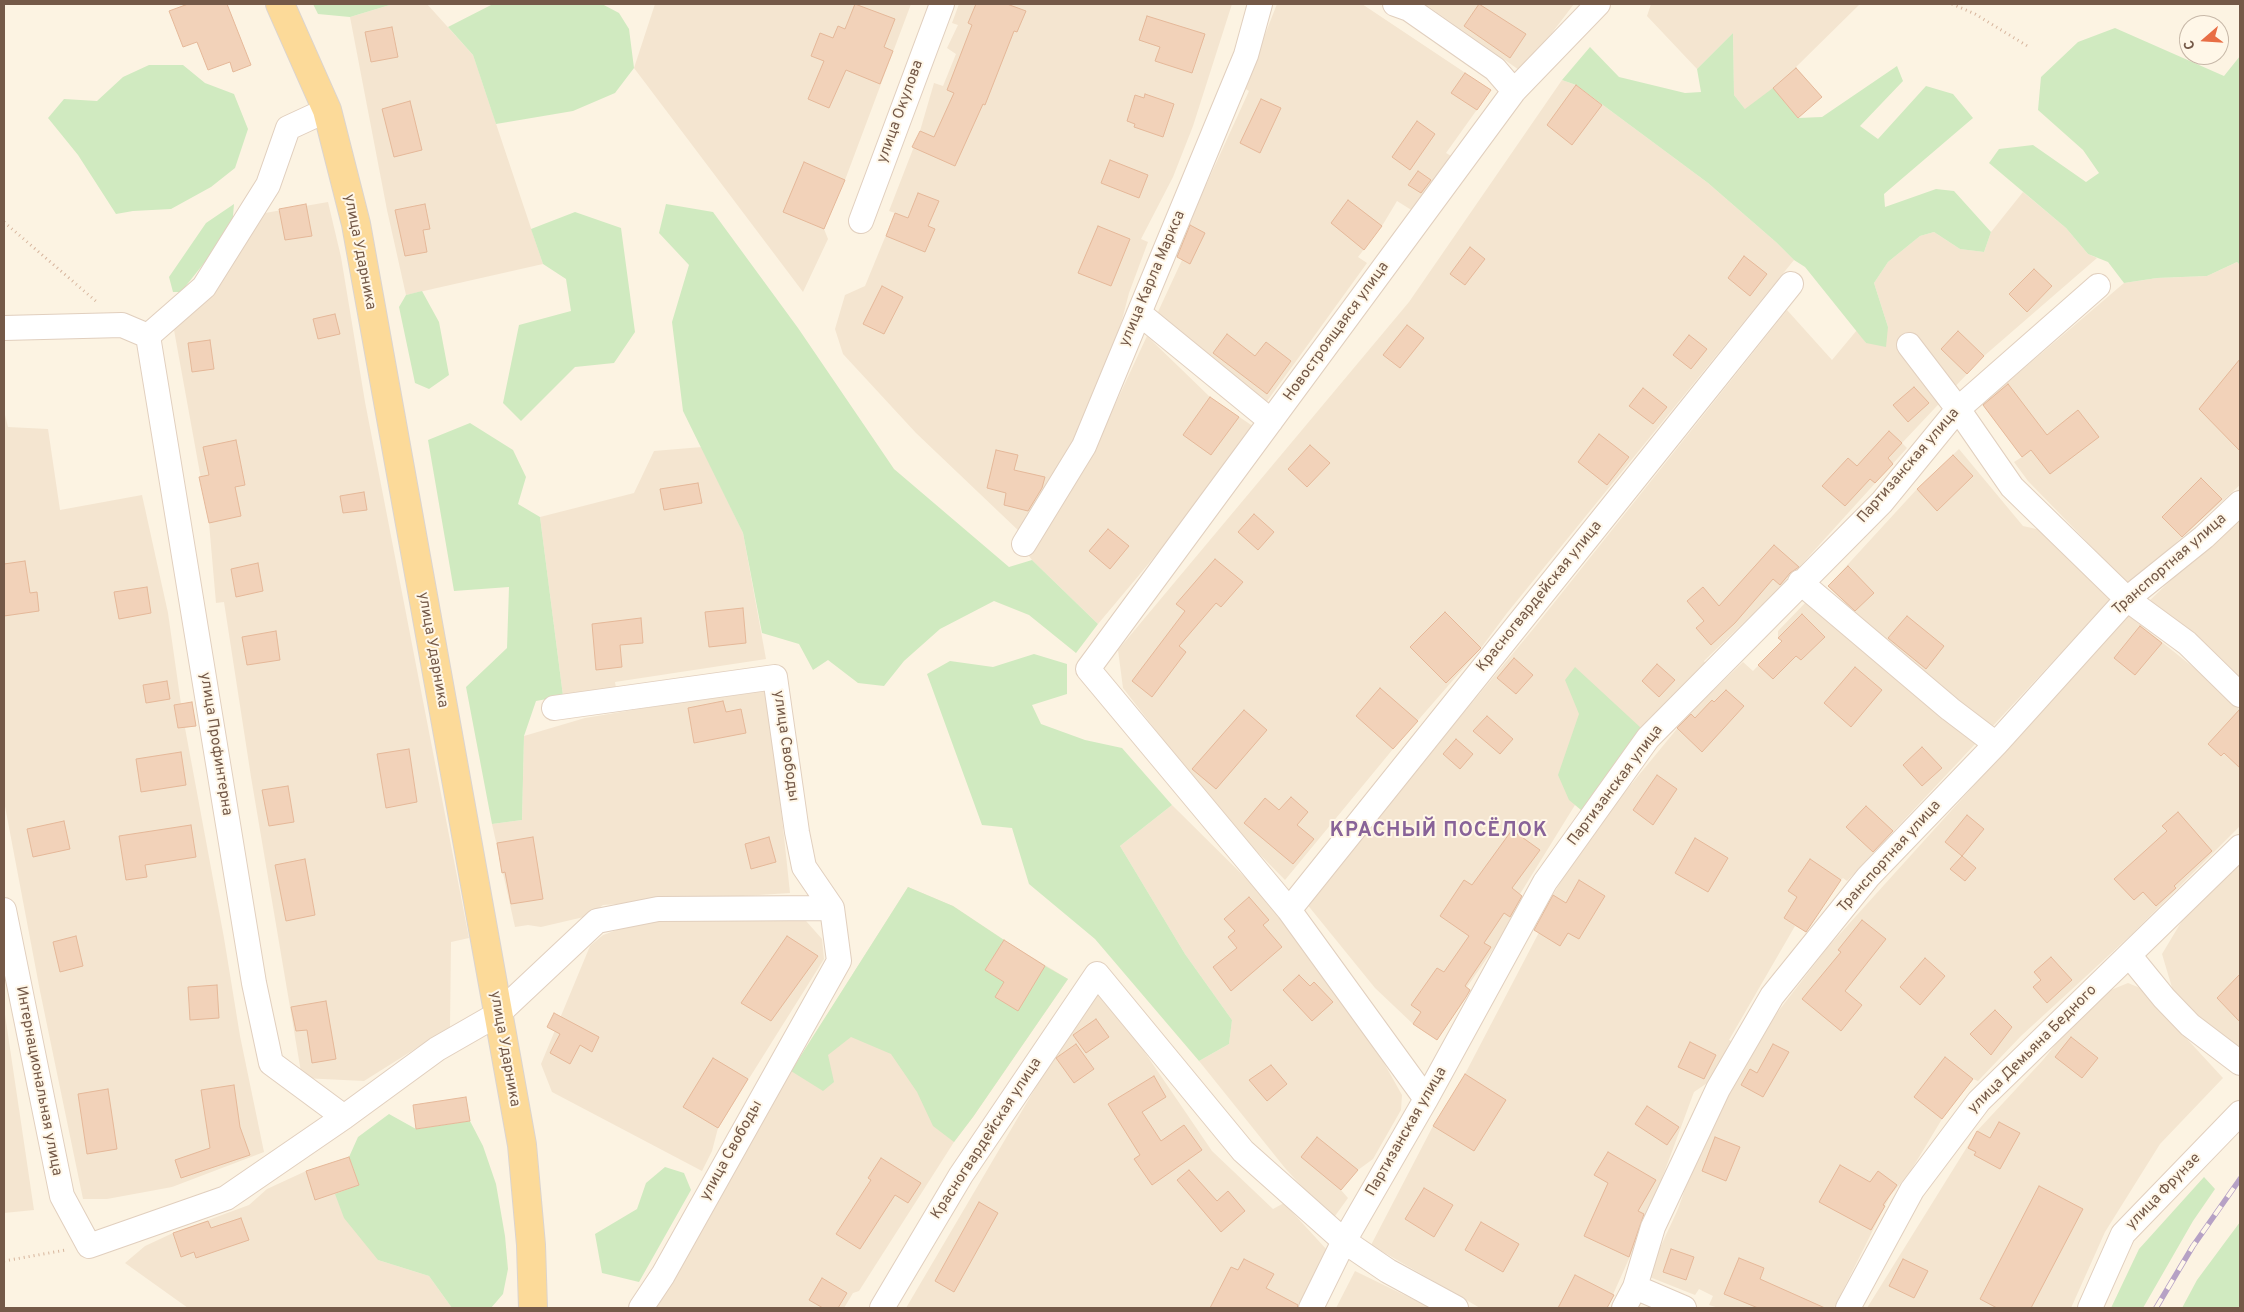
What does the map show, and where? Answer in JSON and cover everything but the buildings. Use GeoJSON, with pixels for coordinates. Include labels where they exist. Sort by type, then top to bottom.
{"type":"FeatureCollection","features":[{"type":"Feature","properties":{"kind":"main road","name":"улица Ударника"},"geometry":{"type":"LineString","coordinates":[[280,4],[327,110],[356,224],[522,1145],[531,1244],[533,1308]]}},
{"type":"Feature","properties":{"kind":"street","name":"улица Окулова"},"geometry":{"type":"LineString","coordinates":[[861,221],[942,4]]}},
{"type":"Feature","properties":{"kind":"street","name":"улица Карла Маркса"},"geometry":{"type":"LineString","coordinates":[[1024,544],[1084,446],[1246,55],[1260,4]]}},
{"type":"Feature","properties":{"kind":"street"},"geometry":{"type":"LineString","coordinates":[[1395,4],[1409,9],[1495,69],[1514,91]]}},
{"type":"Feature","properties":{"kind":"street","name":"Новостроящаяся улица"},"geometry":{"type":"LineString","coordinates":[[1289,910],[1088,669],[1514,91],[1598,4]]}},
{"type":"Feature","properties":{"kind":"street"},"geometry":{"type":"LineString","coordinates":[[4,328],[122,325],[148,336],[204,287],[268,185],[288,128],[327,110]]}},
{"type":"Feature","properties":{"kind":"street","name":"Красногвардейская улица"},"geometry":{"type":"LineString","coordinates":[[1289,910],[1791,284]]}},
{"type":"Feature","properties":{"kind":"street","name":"Партизанская улица"},"geometry":{"type":"LineString","coordinates":[[1311,1308],[1344,1242],[1545,882],[1648,738],[1800,582],[1882,502],[1958,409],[2098,286]]}},
{"type":"Feature","properties":{"kind":"street"},"geometry":{"type":"LineString","coordinates":[[1139,313],[1271,421]]}},
{"type":"Feature","properties":{"kind":"street","name":"улица Профинтерна"},"geometry":{"type":"LineString","coordinates":[[148,336],[254,983],[271,1063],[344,1117]]}},
{"type":"Feature","properties":{"kind":"street"},"geometry":{"type":"LineString","coordinates":[[1909,345],[1958,409],[2012,487],[2127,599],[2187,644],[2240,695]]}},
{"type":"Feature","properties":{"kind":"street","name":"Транспортная улица"},"geometry":{"type":"LineString","coordinates":[[1624,1308],[1635,1287],[1653,1227],[1710,1106],[1772,996],[1868,877],[1996,744],[2127,599],[2204,537],[2240,503]]}},
{"type":"Feature","properties":{"kind":"street"},"geometry":{"type":"LineString","coordinates":[[1800,582],[1950,709],[1996,744]]}},
{"type":"Feature","properties":{"kind":"street","name":"улица Свободы"},"geometry":{"type":"LineString","coordinates":[[554,708],[775,678],[804,868],[832,908],[838,961],[663,1275],[641,1308]]}},
{"type":"Feature","properties":{"kind":"street","name":"улица Демьяна Бедного"},"geometry":{"type":"LineString","coordinates":[[1848,1308],[1912,1190],[1979,1101],[2240,847]]}},
{"type":"Feature","properties":{"kind":"street"},"geometry":{"type":"LineString","coordinates":[[89,1246],[226,1198],[344,1117],[436,1049],[498,1014],[597,921],[658,909],[832,908]]}},
{"type":"Feature","properties":{"kind":"street","name":"Интернациональная улица"},"geometry":{"type":"LineString","coordinates":[[4,910],[62,1196],[89,1246]]}},
{"type":"Feature","properties":{"kind":"street"},"geometry":{"type":"LineString","coordinates":[[1289,910],[1426,1098]]}},
{"type":"Feature","properties":{"kind":"street"},"geometry":{"type":"LineString","coordinates":[[2129,955],[2164,998],[2190,1025],[2240,1063]]}},
{"type":"Feature","properties":{"kind":"street","name":"Красногвардейская улица"},"geometry":{"type":"LineString","coordinates":[[882,1308],[961,1175],[1097,974],[1243,1150],[1344,1242]]}},
{"type":"Feature","properties":{"kind":"street","name":"улица Фрунзе"},"geometry":{"type":"LineString","coordinates":[[2090,1308],[2123,1234],[2240,1113]]}},
{"type":"Feature","properties":{"kind":"street"},"geometry":{"type":"LineString","coordinates":[[1344,1242],[1388,1271],[1456,1308]]}},
{"type":"Feature","properties":{"kind":"street"},"geometry":{"type":"LineString","coordinates":[[1635,1287],[1684,1308]]}},
{"type":"Feature","properties":{"kind":"path"},"geometry":{"type":"LineString","coordinates":[[1952,4],[1975,14],[2030,47]]}},
{"type":"Feature","properties":{"kind":"path"},"geometry":{"type":"LineString","coordinates":[[4,222],[69,276],[122,325]]}},
{"type":"Feature","properties":{"kind":"path"},"geometry":{"type":"LineString","coordinates":[[4,1261],[89,1246]]}},
{"type":"Feature","properties":{"kind":"shaded area"},"geometry":{"type":"Polygon","coordinates":[[[393,4],[427,4],[473,55],[543,264],[406,295],[387,210],[350,17],[393,4]]]}},
{"type":"Feature","properties":{"kind":"shaded area"},"geometry":{"type":"Polygon","coordinates":[[[655,4],[911,4],[845,180],[824,229],[828,239],[803,292],[634,68],[655,4]]]}},
{"type":"Feature","properties":{"kind":"shaded area"},"geometry":{"type":"Polygon","coordinates":[[[959,4],[1232,4],[1193,126],[1173,177],[1141,239],[1148,242],[1129,293],[1115,347],[1077,431],[1059,477],[1021,533],[916,433],[843,354],[835,329],[845,295],[865,286],[895,213],[889,211],[920,131],[934,83],[943,86],[956,54],[947,48],[958,25],[952,23],[959,4]]]}},
{"type":"Feature","properties":{"kind":"shaded area"},"geometry":{"type":"Polygon","coordinates":[[[1277,4],[1362,4],[1491,90],[1446,153],[1453,157],[1413,211],[1397,201],[1382,226],[1358,257],[1367,263],[1265,404],[1157,314],[1182,260],[1174,255],[1249,91],[1244,88],[1277,4]]]}},
{"type":"Feature","properties":{"kind":"shaded area"},"geometry":{"type":"Polygon","coordinates":[[[1420,4],[1574,4],[1522,72],[1429,7],[1420,4]]]}},
{"type":"Feature","properties":{"kind":"shaded area"},"geometry":{"type":"Polygon","coordinates":[[[1651,4],[1860,4],[1796,67],[1822,97],[1798,118],[1745,109],[1734,95],[1733,33],[1697,69],[1647,16],[1651,4]]]}},
{"type":"Feature","properties":{"kind":"shaded area"},"geometry":{"type":"Polygon","coordinates":[[[1562,80],[1576,85],[1708,183],[1794,260],[1507,613],[1481,648],[1393,749],[1285,880],[1222,816],[1123,688],[1118,650],[1409,302],[1562,80]]]}},
{"type":"Feature","properties":{"kind":"shaded area"},"geometry":{"type":"Polygon","coordinates":[[[2023,192],[2066,228],[2088,254],[2097,258],[1984,356],[1902,443],[1907,448],[1782,586],[1704,661],[1705,663],[1641,728],[1586,814],[1575,805],[1520,894],[1527,900],[1467,987],[1471,990],[1437,1040],[1413,1024],[1375,988],[1306,903],[1534,628],[1787,310],[1832,360],[1857,330],[1866,343],[1888,327],[1874,283],[1888,262],[1920,236],[1934,232],[1960,249],[1984,252],[1991,232],[2023,192]]]}},
{"type":"Feature","properties":{"kind":"shaded area"},"geometry":{"type":"Polygon","coordinates":[[[328,202],[341,257],[365,402],[469,938],[451,942],[450,1027],[364,1081],[302,1078],[251,777],[224,602],[216,603],[209,523],[174,330],[231,263],[265,213],[328,202]]]}},
{"type":"Feature","properties":{"kind":"shaded area"},"geometry":{"type":"Polygon","coordinates":[[[2237,262],[2240,265],[2240,485],[2129,585],[2028,481],[2014,462],[2022,457],[1982,404],[2124,283],[2157,278],[2207,276],[2237,262]]]}},
{"type":"Feature","properties":{"kind":"shaded area"},"geometry":{"type":"Polygon","coordinates":[[[1147,336],[1210,397],[1257,429],[1187,518],[1098,624],[1026,552],[1099,439],[1147,336]]]}},
{"type":"Feature","properties":{"kind":"shaded area"},"geometry":{"type":"Polygon","coordinates":[[[4,411],[8,427],[48,429],[60,510],[142,495],[168,613],[181,704],[192,702],[196,726],[185,728],[240,1036],[264,1152],[172,1187],[107,1199],[83,1199],[40,991],[4,801],[4,411]]]}},
{"type":"Feature","properties":{"kind":"shaded area"},"geometry":{"type":"Polygon","coordinates":[[[702,447],[743,533],[766,659],[615,682],[616,688],[563,696],[540,517],[634,493],[654,451],[702,447]]]}},
{"type":"Feature","properties":{"kind":"shaded area"},"geometry":{"type":"Polygon","coordinates":[[[1959,449],[2023,526],[2045,531],[2113,597],[1991,728],[1854,612],[1828,586],[1917,489],[1959,449]]]}},
{"type":"Feature","properties":{"kind":"shaded area"},"geometry":{"type":"Polygon","coordinates":[[[2240,514],[2240,683],[2148,602],[2240,514]]]}},
{"type":"Feature","properties":{"kind":"shaded area"},"geometry":{"type":"Polygon","coordinates":[[[1806,602],[1977,742],[1847,881],[1843,878],[1841,880],[1806,932],[1795,926],[1729,1040],[1735,1043],[1713,1079],[1694,1092],[1648,1216],[1607,1308],[1480,1308],[1371,1245],[1433,1126],[1465,1074],[1547,917],[1542,913],[1587,838],[1690,713],[1743,662],[1753,671],[1782,641],[1778,638],[1778,631],[1806,602]]]}},
{"type":"Feature","properties":{"kind":"shaded area"},"geometry":{"type":"Polygon","coordinates":[[[2128,615],[2208,679],[2240,710],[2240,826],[2132,934],[2021,1036],[1978,1081],[1973,1079],[1942,1119],[1910,1172],[1890,1196],[1834,1308],[1719,1308],[1709,1305],[1713,1296],[1699,1289],[1695,1295],[1647,1276],[1678,1209],[1701,1144],[1726,1087],[1780,1009],[1828,947],[2128,615]]]}},
{"type":"Feature","properties":{"kind":"shaded area"},"geometry":{"type":"Polygon","coordinates":[[[765,688],[779,789],[790,893],[603,905],[588,916],[541,927],[528,925],[515,927],[492,824],[522,820],[524,736],[585,718],[765,688]]]}},
{"type":"Feature","properties":{"kind":"shaded area"},"geometry":{"type":"Polygon","coordinates":[[[1172,805],[1277,909],[1375,1047],[1402,1095],[1401,1110],[1373,1159],[1358,1170],[1341,1190],[1348,1198],[1335,1216],[1323,1210],[1285,1168],[1199,1061],[1229,1044],[1232,1020],[1185,954],[1120,846],[1172,805]]]}},
{"type":"Feature","properties":{"kind":"shaded area"},"geometry":{"type":"Polygon","coordinates":[[[2240,864],[2240,1044],[2236,1048],[2201,1018],[2176,1001],[2162,954],[2183,919],[2240,864]]]}},
{"type":"Feature","properties":{"kind":"shaded area"},"geometry":{"type":"Polygon","coordinates":[[[908,887],[953,906],[1068,979],[954,1142],[859,1291],[853,1293],[844,1308],[654,1308],[773,1100],[908,887]]]}},
{"type":"Feature","properties":{"kind":"shaded area"},"geometry":{"type":"Polygon","coordinates":[[[799,913],[822,939],[824,959],[718,1128],[712,1151],[702,1171],[552,1092],[541,1064],[590,946],[603,935],[660,914],[799,913]]]}},
{"type":"Feature","properties":{"kind":"shaded area"},"geometry":{"type":"Polygon","coordinates":[[[2128,983],[2140,988],[2223,1078],[2160,1144],[2105,1232],[2071,1308],[1867,1308],[1977,1131],[2043,1060],[2090,1002],[2106,992],[2128,983]]]}},
{"type":"Feature","properties":{"kind":"shaded area"},"geometry":{"type":"Polygon","coordinates":[[[1103,991],[1212,1151],[1273,1209],[1284,1203],[1327,1250],[1297,1308],[906,1308],[1073,1024],[1092,1000],[1103,991]]]}},
{"type":"Feature","properties":{"kind":"shaded area"},"geometry":{"type":"Polygon","coordinates":[[[4,1008],[34,1210],[4,1213],[4,1008]]]}},
{"type":"Feature","properties":{"kind":"shaded area"},"geometry":{"type":"Polygon","coordinates":[[[349,1157],[359,1185],[378,1260],[429,1276],[452,1308],[188,1308],[125,1263],[145,1246],[173,1233],[249,1205],[267,1189],[306,1171],[349,1157]]]}},
{"type":"Feature","properties":{"kind":"shaded area"},"geometry":{"type":"Polygon","coordinates":[[[1355,1271],[1431,1308],[1336,1308],[1355,1271]]]}},
{"type":"Feature","properties":{"kind":"green space"},"geometry":{"type":"Polygon","coordinates":[[[313,4],[393,4],[350,17],[318,14],[313,4]]]}},
{"type":"Feature","properties":{"kind":"green space"},"geometry":{"type":"Polygon","coordinates":[[[493,4],[602,4],[619,13],[629,29],[634,68],[615,93],[573,111],[496,124],[473,55],[448,27],[493,4]]]}},
{"type":"Feature","properties":{"kind":"green space"},"geometry":{"type":"Polygon","coordinates":[[[2115,28],[2179,56],[2179,65],[2199,65],[2224,76],[2240,56],[2240,265],[2237,262],[2207,276],[2157,278],[2124,283],[2108,262],[2088,254],[2066,228],[1989,163],[1999,149],[2033,145],[2086,182],[2099,173],[2083,150],[2038,110],[2041,77],[2078,42],[2115,28]]]}},
{"type":"Feature","properties":{"kind":"green space"},"geometry":{"type":"Polygon","coordinates":[[[1733,33],[1734,95],[1745,109],[1773,88],[1798,118],[1822,117],[1897,66],[1903,81],[1860,126],[1878,139],[1926,86],[1953,94],[1973,118],[1884,194],[1885,207],[1936,189],[1954,191],[1991,232],[1984,252],[1960,249],[1934,232],[1920,236],[1888,262],[1874,283],[1888,327],[1886,347],[1866,343],[1805,267],[1794,260],[1708,183],[1576,85],[1562,80],[1590,47],[1619,77],[1685,93],[1701,92],[1697,69],[1733,33]]]}},
{"type":"Feature","properties":{"kind":"green space"},"geometry":{"type":"Polygon","coordinates":[[[149,65],[183,65],[205,83],[234,94],[248,129],[235,168],[211,187],[171,209],[116,214],[78,155],[48,118],[64,99],[97,101],[123,77],[149,65]]]}},
{"type":"Feature","properties":{"kind":"green space"},"geometry":{"type":"Polygon","coordinates":[[[234,204],[232,228],[181,292],[173,292],[169,277],[206,223],[234,204]]]}},
{"type":"Feature","properties":{"kind":"green space"},"geometry":{"type":"Polygon","coordinates":[[[666,204],[713,212],[798,328],[894,469],[1009,567],[1032,560],[1098,624],[1076,653],[1029,615],[994,601],[940,629],[904,661],[884,686],[858,683],[828,660],[813,670],[799,644],[762,633],[743,533],[683,411],[672,322],[689,265],[659,233],[666,204]]]}},
{"type":"Feature","properties":{"kind":"green space"},"geometry":{"type":"Polygon","coordinates":[[[575,212],[621,228],[635,332],[614,363],[575,367],[521,421],[503,403],[519,325],[571,311],[566,279],[543,264],[531,229],[575,212]]]}},
{"type":"Feature","properties":{"kind":"green space"},"geometry":{"type":"Polygon","coordinates":[[[422,291],[439,322],[449,375],[429,389],[415,383],[399,307],[406,295],[422,291]]]}},
{"type":"Feature","properties":{"kind":"green space"},"geometry":{"type":"Polygon","coordinates":[[[470,423],[513,450],[526,477],[518,504],[540,517],[563,696],[536,701],[524,736],[522,820],[492,824],[466,687],[507,648],[509,587],[454,591],[428,440],[470,423]]]}},
{"type":"Feature","properties":{"kind":"green space"},"geometry":{"type":"Polygon","coordinates":[[[1034,654],[1067,664],[1067,694],[1032,705],[1041,724],[1085,740],[1122,748],[1172,805],[1120,846],[1185,954],[1232,1020],[1229,1044],[1199,1061],[1095,939],[1029,884],[1012,828],[982,825],[927,674],[950,661],[993,667],[1034,654]]]}},
{"type":"Feature","properties":{"kind":"green space"},"geometry":{"type":"Polygon","coordinates":[[[1575,667],[1641,728],[1586,814],[1569,800],[1558,775],[1579,714],[1565,680],[1575,667]]]}},
{"type":"Feature","properties":{"kind":"green space"},"geometry":{"type":"Polygon","coordinates":[[[908,887],[953,906],[1004,940],[985,970],[1004,982],[1018,1010],[1045,966],[1068,979],[954,1142],[933,1126],[917,1092],[891,1054],[851,1037],[828,1055],[834,1082],[823,1091],[791,1071],[908,887]]]}},
{"type":"Feature","properties":{"kind":"green space"},"geometry":{"type":"Polygon","coordinates":[[[389,1114],[416,1129],[470,1121],[483,1146],[496,1184],[505,1236],[508,1269],[503,1294],[491,1308],[452,1308],[429,1276],[378,1260],[344,1218],[335,1194],[359,1185],[349,1157],[358,1137],[389,1114]]]}},
{"type":"Feature","properties":{"kind":"green space"},"geometry":{"type":"Polygon","coordinates":[[[665,1167],[684,1173],[691,1190],[639,1282],[602,1273],[595,1234],[637,1209],[646,1183],[665,1167]]]}},
{"type":"Feature","properties":{"kind":"green space"},"geometry":{"type":"Polygon","coordinates":[[[2204,1177],[2215,1189],[2193,1221],[2143,1308],[2111,1308],[2139,1249],[2204,1177]]]}},
{"type":"Feature","properties":{"kind":"green space"},"geometry":{"type":"Polygon","coordinates":[[[2240,1222],[2240,1308],[2182,1308],[2197,1280],[2240,1222]]]}},
{"type":"Feature","properties":{"kind":"railway"},"geometry":{"type":"LineString","coordinates":[[2156,1308],[2193,1246],[2240,1179]]}},
{"type":"Feature","properties":{"kind":"district","name":"КРАСНЫЙ ПОСЁЛОК"},"geometry":{"type":"Point","coordinates":[1439,832]}}]}
